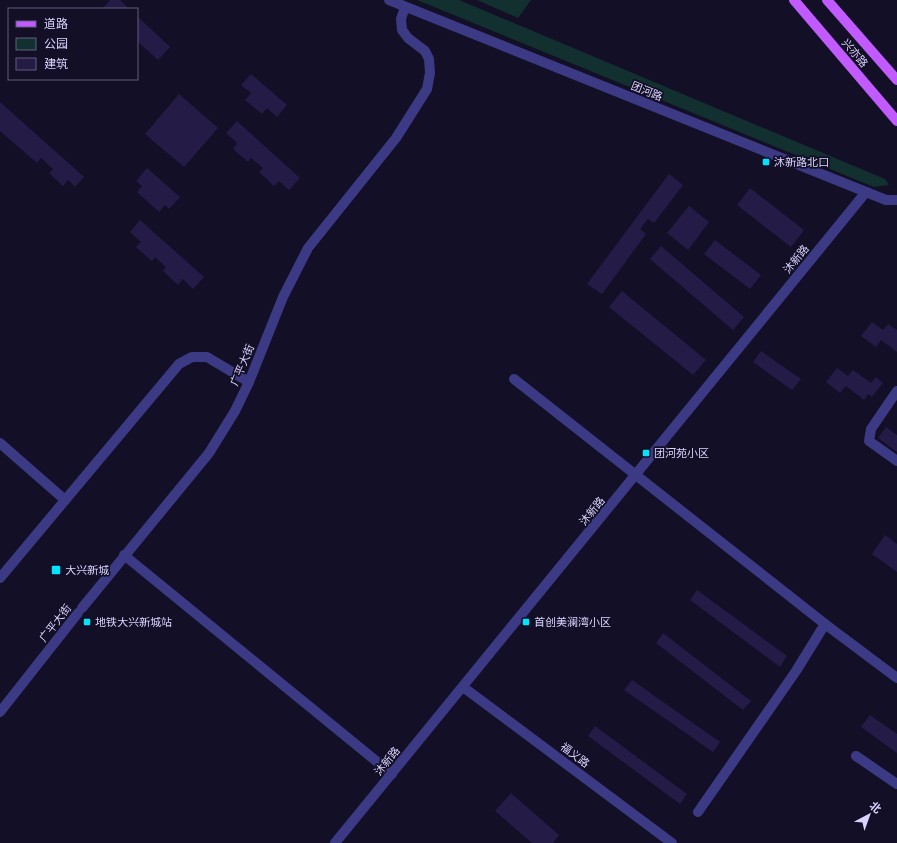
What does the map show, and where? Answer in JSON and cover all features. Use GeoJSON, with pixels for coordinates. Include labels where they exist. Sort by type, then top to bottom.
{"type":"FeatureCollection","features":[{"type":"Feature","properties":{"kind":"main road","name":"兴亦路"},"geometry":{"type":"LineString","coordinates":[[794,0],[897,121]]}},
{"type":"Feature","properties":{"kind":"main road","name":"兴亦路"},"geometry":{"type":"LineString","coordinates":[[827,0],[897,80]]}},
{"type":"Feature","properties":{"kind":"main road"},"geometry":{"type":"LineString","coordinates":[[882,62],[897,73]]}},
{"type":"Feature","properties":{"kind":"street","name":"团河路"},"geometry":{"type":"LineString","coordinates":[[389,0],[886,200],[897,200]]}},
{"type":"Feature","properties":{"kind":"street","name":"广平大街"},"geometry":{"type":"LineString","coordinates":[[0,712],[124,555],[209,453],[235,411],[249,382],[283,297],[308,248],[396,138],[427,89],[430,73],[429,59],[425,51],[408,38],[402,30],[401,20],[405,7]]}},
{"type":"Feature","properties":{"kind":"street","name":"沐新路"},"geometry":{"type":"LineString","coordinates":[[335,843],[636,476],[866,192]]}},
{"type":"Feature","properties":{"kind":"street"},"geometry":{"type":"LineString","coordinates":[[0,578],[179,364],[192,357],[207,357],[249,382]]}},
{"type":"Feature","properties":{"kind":"street"},"geometry":{"type":"LineString","coordinates":[[514,379],[825,624],[897,678]]}},
{"type":"Feature","properties":{"kind":"street"},"geometry":{"type":"LineString","coordinates":[[897,391],[871,428],[869,441],[897,461]]}},
{"type":"Feature","properties":{"kind":"street"},"geometry":{"type":"LineString","coordinates":[[0,443],[65,500]]}},
{"type":"Feature","properties":{"kind":"street"},"geometry":{"type":"LineString","coordinates":[[124,555],[392,774]]}},
{"type":"Feature","properties":{"kind":"street"},"geometry":{"type":"LineString","coordinates":[[698,812],[796,671],[825,624]]}},
{"type":"Feature","properties":{"kind":"street","name":"福义路"},"geometry":{"type":"LineString","coordinates":[[463,687],[672,843]]}},
{"type":"Feature","properties":{"kind":"street"},"geometry":{"type":"LineString","coordinates":[[856,756],[897,784]]}},
{"type":"Feature","properties":{"kind":"green space"},"geometry":{"type":"Polygon","coordinates":[[[417,0],[459,0],[885,179],[889,185],[874,187],[417,0]]]}},
{"type":"Feature","properties":{"kind":"green space"},"geometry":{"type":"Polygon","coordinates":[[[477,0],[531,0],[518,18],[477,0]]]}},
{"type":"Feature","properties":{"kind":"building"},"geometry":{"type":"Polygon","coordinates":[[[110,0],[120,0],[128,8],[103,8],[110,0]]]}},
{"type":"Feature","properties":{"kind":"building"},"geometry":{"type":"Polygon","coordinates":[[[138,17],[170,47],[158,60],[138,42],[138,17]]]}},
{"type":"Feature","properties":{"kind":"building"},"geometry":{"type":"Polygon","coordinates":[[[251,74],[287,105],[277,117],[267,108],[262,114],[245,100],[251,93],[241,85],[251,74]]]}},
{"type":"Feature","properties":{"kind":"building"},"geometry":{"type":"Polygon","coordinates":[[[179,94],[218,128],[184,167],[145,134],[179,94]]]}},
{"type":"Feature","properties":{"kind":"building"},"geometry":{"type":"Polygon","coordinates":[[[0,102],[84,177],[75,187],[68,180],[63,186],[49,173],[53,169],[41,158],[37,163],[0,131],[0,102]]]}},
{"type":"Feature","properties":{"kind":"building"},"geometry":{"type":"Polygon","coordinates":[[[237,121],[300,178],[289,190],[279,181],[274,186],[259,172],[263,168],[251,158],[248,162],[233,149],[237,143],[226,133],[237,121]]]}},
{"type":"Feature","properties":{"kind":"building"},"geometry":{"type":"Polygon","coordinates":[[[147,168],[180,197],[169,209],[165,205],[159,212],[137,192],[142,186],[136,181],[147,168]]]}},
{"type":"Feature","properties":{"kind":"building"},"geometry":{"type":"Polygon","coordinates":[[[669,174],[683,185],[654,223],[648,219],[640,229],[646,234],[602,294],[587,284],[669,174]]]}},
{"type":"Feature","properties":{"kind":"building"},"geometry":{"type":"Polygon","coordinates":[[[750,188],[804,230],[791,247],[737,205],[750,188]]]}},
{"type":"Feature","properties":{"kind":"building"},"geometry":{"type":"Polygon","coordinates":[[[689,206],[709,222],[688,250],[667,233],[689,206]]]}},
{"type":"Feature","properties":{"kind":"building"},"geometry":{"type":"Polygon","coordinates":[[[140,220],[204,277],[193,289],[183,279],[178,285],[163,271],[166,267],[155,257],[152,261],[136,247],[141,242],[130,232],[140,220]]]}},
{"type":"Feature","properties":{"kind":"building"},"geometry":{"type":"Polygon","coordinates":[[[715,240],[761,275],[750,289],[704,254],[715,240]]]}},
{"type":"Feature","properties":{"kind":"building"},"geometry":{"type":"Polygon","coordinates":[[[661,246],[744,317],[733,330],[650,259],[661,246]]]}},
{"type":"Feature","properties":{"kind":"building"},"geometry":{"type":"Polygon","coordinates":[[[622,291],[706,360],[693,375],[609,307],[622,291]]]}},
{"type":"Feature","properties":{"kind":"building"},"geometry":{"type":"Polygon","coordinates":[[[872,322],[883,330],[888,324],[897,330],[897,352],[881,340],[876,347],[861,336],[872,322]]]}},
{"type":"Feature","properties":{"kind":"building"},"geometry":{"type":"Polygon","coordinates":[[[761,351],[801,379],[792,390],[753,362],[761,351]]]}},
{"type":"Feature","properties":{"kind":"building"},"geometry":{"type":"Polygon","coordinates":[[[837,368],[848,376],[853,370],[871,383],[876,377],[883,383],[872,397],[868,394],[864,400],[846,386],[840,393],[826,382],[837,368]]]}},
{"type":"Feature","properties":{"kind":"building"},"geometry":{"type":"Polygon","coordinates":[[[886,427],[897,435],[897,452],[878,438],[886,427]]]}},
{"type":"Feature","properties":{"kind":"building"},"geometry":{"type":"Polygon","coordinates":[[[885,535],[897,544],[897,572],[872,554],[885,535]]]}},
{"type":"Feature","properties":{"kind":"building"},"geometry":{"type":"Polygon","coordinates":[[[697,590],[787,656],[780,667],[690,600],[697,590]]]}},
{"type":"Feature","properties":{"kind":"building"},"geometry":{"type":"Polygon","coordinates":[[[663,633],[751,701],[743,710],[656,643],[663,633]]]}},
{"type":"Feature","properties":{"kind":"building"},"geometry":{"type":"Polygon","coordinates":[[[632,680],[720,742],[713,752],[624,690],[632,680]]]}},
{"type":"Feature","properties":{"kind":"building"},"geometry":{"type":"Polygon","coordinates":[[[870,715],[897,734],[897,753],[861,727],[870,715]]]}},
{"type":"Feature","properties":{"kind":"building"},"geometry":{"type":"Polygon","coordinates":[[[595,726],[687,794],[680,804],[588,736],[595,726]]]}},
{"type":"Feature","properties":{"kind":"building"},"geometry":{"type":"Polygon","coordinates":[[[511,793],[559,835],[553,843],[532,843],[495,811],[511,793]]]}},
{"type":"Feature","properties":{"kind":"place","name":"沐新路北口"},"geometry":{"type":"Point","coordinates":[766,162]}},
{"type":"Feature","properties":{"kind":"place","name":"团河苑小区"},"geometry":{"type":"Point","coordinates":[646,453]}},
{"type":"Feature","properties":{"kind":"place","name":"大兴新城"},"geometry":{"type":"Point","coordinates":[56,570]}},
{"type":"Feature","properties":{"kind":"place","name":"地铁大兴新城站"},"geometry":{"type":"Point","coordinates":[87,622]}},
{"type":"Feature","properties":{"kind":"place","name":"首创美澜湾小区"},"geometry":{"type":"Point","coordinates":[526,622]}}]}
